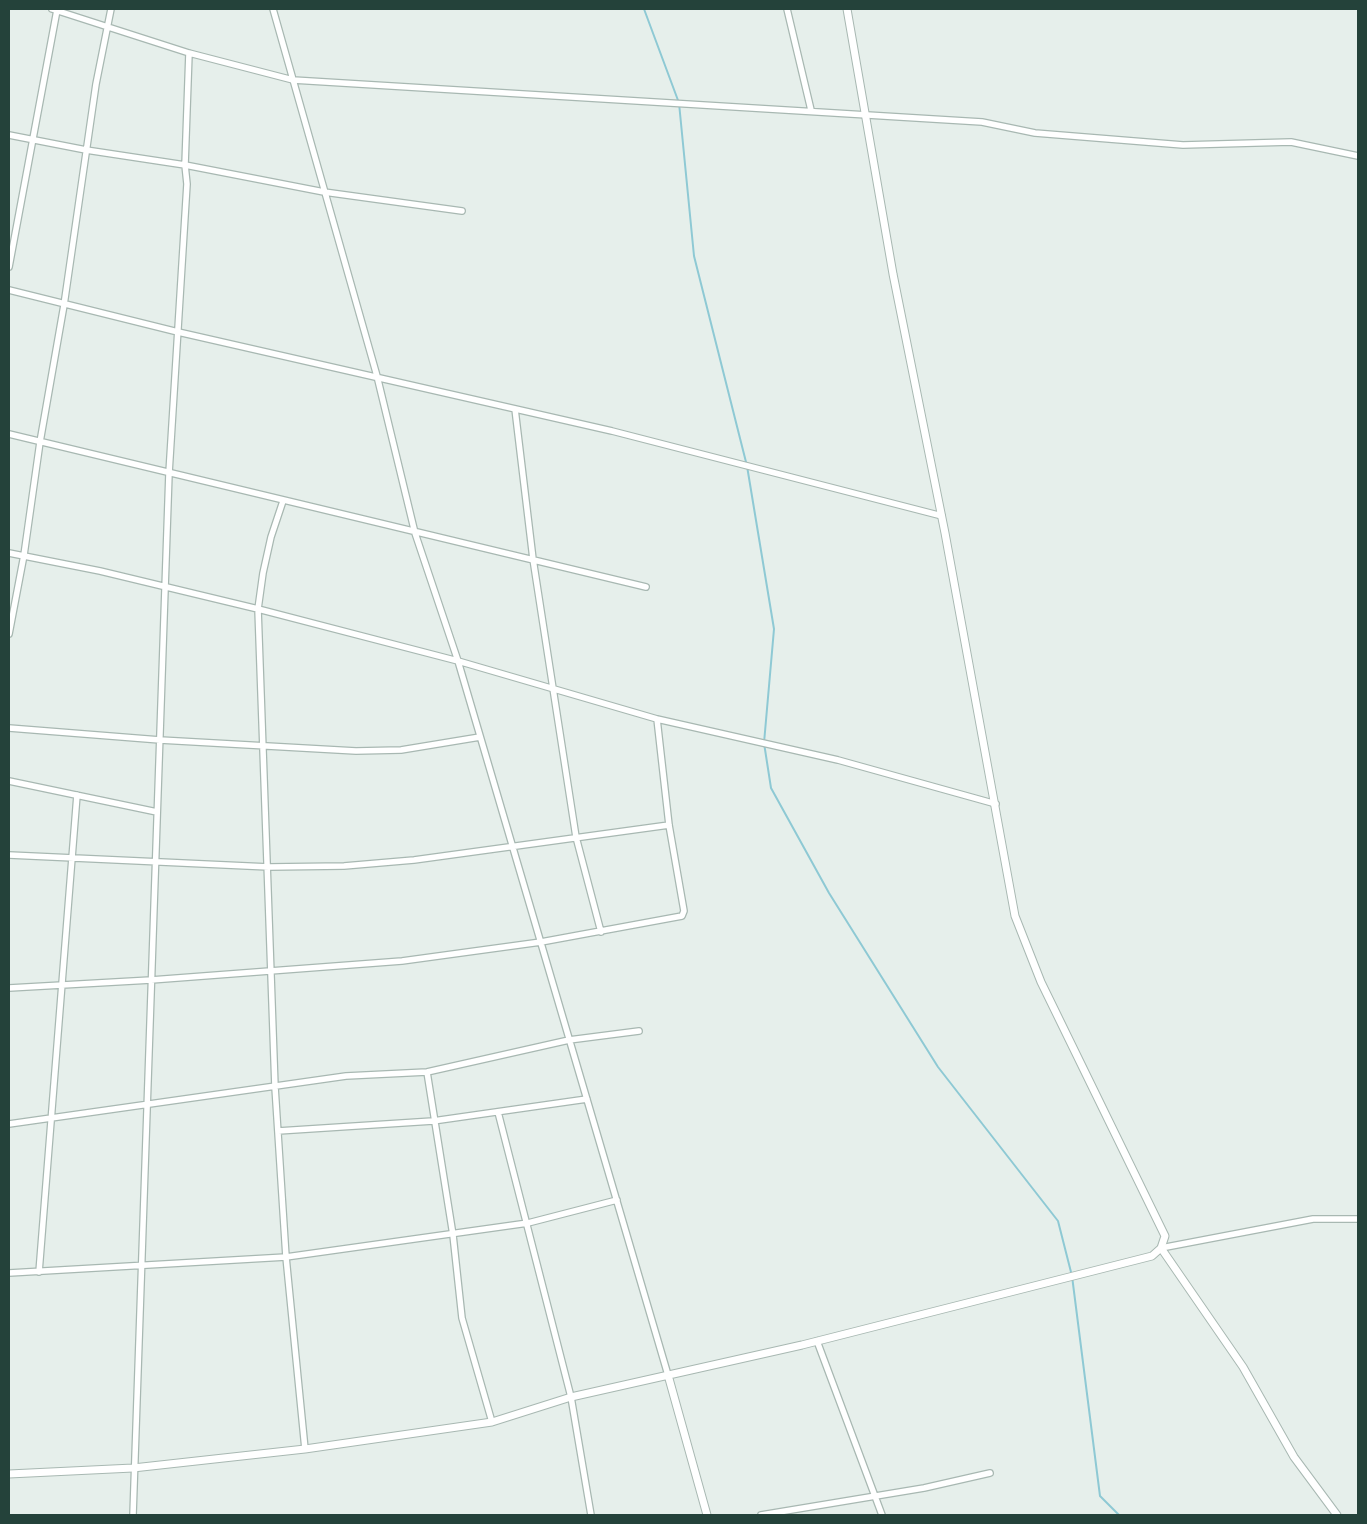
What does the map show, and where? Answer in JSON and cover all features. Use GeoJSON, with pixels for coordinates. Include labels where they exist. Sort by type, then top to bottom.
{"type":"FeatureCollection","features":[{"type":"Feature","properties":{"kind":"street"},"geometry":{"type":"LineString","coordinates":[[9,634],[24,555],[40,442],[64,305],[96,84],[111,9]]}},
{"type":"Feature","properties":{"kind":"street"},"geometry":{"type":"LineString","coordinates":[[273,9],[376,376],[415,533],[458,661],[668,1374],[707,1515]]}},
{"type":"Feature","properties":{"kind":"street"},"geometry":{"type":"LineString","coordinates":[[787,9],[811,110]]}},
{"type":"Feature","properties":{"kind":"street"},"geometry":{"type":"LineString","coordinates":[[9,1474],[133,1468],[305,1448],[492,1422],[571,1397],[817,1341],[1152,1256],[1161,1248],[1165,1236],[1041,982],[1015,916],[942,516],[864,114],[847,9]]}},
{"type":"Feature","properties":{"kind":"street"},"geometry":{"type":"LineString","coordinates":[[9,267],[34,139],[55,10],[189,53],[293,80],[811,110],[982,122],[1036,132],[1183,145],[1291,142],[1358,156]]}},
{"type":"Feature","properties":{"kind":"street"},"geometry":{"type":"LineString","coordinates":[[133,1515],[133,1468],[143,1264],[154,862],[169,473],[187,184],[184,165],[189,53]]}},
{"type":"Feature","properties":{"kind":"street"},"geometry":{"type":"LineString","coordinates":[[9,135],[86,150],[184,165],[324,192],[462,211]]}},
{"type":"Feature","properties":{"kind":"street"},"geometry":{"type":"LineString","coordinates":[[9,290],[178,332],[515,409],[942,516]]}},
{"type":"Feature","properties":{"kind":"street"},"geometry":{"type":"LineString","coordinates":[[515,409],[533,559],[576,837],[601,932]]}},
{"type":"Feature","properties":{"kind":"street"},"geometry":{"type":"LineString","coordinates":[[9,434],[646,587]]}},
{"type":"Feature","properties":{"kind":"street"},"geometry":{"type":"LineString","coordinates":[[283,501],[271,537],[258,609],[269,867],[275,1087],[286,1257],[305,1448]]}},
{"type":"Feature","properties":{"kind":"street"},"geometry":{"type":"LineString","coordinates":[[9,553],[258,609],[458,661],[657,719],[838,760],[996,804]]}},
{"type":"Feature","properties":{"kind":"street"},"geometry":{"type":"LineString","coordinates":[[9,988],[271,972],[402,961],[601,932],[684,914],[669,825],[657,719]]}},
{"type":"Feature","properties":{"kind":"street"},"geometry":{"type":"LineString","coordinates":[[9,728],[160,740],[356,751],[392,750],[480,737]]}},
{"type":"Feature","properties":{"kind":"street"},"geometry":{"type":"LineString","coordinates":[[9,781],[157,812]]}},
{"type":"Feature","properties":{"kind":"street"},"geometry":{"type":"LineString","coordinates":[[39,1272],[60,984],[77,795]]}},
{"type":"Feature","properties":{"kind":"street"},"geometry":{"type":"LineString","coordinates":[[9,855],[269,867],[344,866],[414,860],[669,825]]}},
{"type":"Feature","properties":{"kind":"street"},"geometry":{"type":"LineString","coordinates":[[9,1124],[346,1076],[428,1072],[569,1040],[639,1031]]}},
{"type":"Feature","properties":{"kind":"street"},"geometry":{"type":"LineString","coordinates":[[428,1072],[453,1235],[462,1318],[492,1422]]}},
{"type":"Feature","properties":{"kind":"street"},"geometry":{"type":"LineString","coordinates":[[278,1131],[434,1120],[587,1100]]}},
{"type":"Feature","properties":{"kind":"street"},"geometry":{"type":"LineString","coordinates":[[498,1112],[528,1223],[571,1397],[591,1515]]}},
{"type":"Feature","properties":{"kind":"street"},"geometry":{"type":"LineString","coordinates":[[9,1273],[286,1257],[528,1223],[616,1200]]}},
{"type":"Feature","properties":{"kind":"street"},"geometry":{"type":"LineString","coordinates":[[1161,1248],[1312,1219],[1358,1219]]}},
{"type":"Feature","properties":{"kind":"street"},"geometry":{"type":"LineString","coordinates":[[1161,1248],[1243,1367],[1294,1457],[1337,1515]]}},
{"type":"Feature","properties":{"kind":"street"},"geometry":{"type":"LineString","coordinates":[[817,1341],[882,1515]]}},
{"type":"Feature","properties":{"kind":"street"},"geometry":{"type":"LineString","coordinates":[[761,1515],[924,1488],[990,1473]]}},
{"type":"Feature","properties":{"kind":"waterway"},"geometry":{"type":"LineString","coordinates":[[644,9],[679,103],[694,256],[747,466],[774,629],[764,743],[771,788],[829,893],[938,1067],[1058,1221],[1072,1276],[1100,1496],[1119,1515]]}}]}
